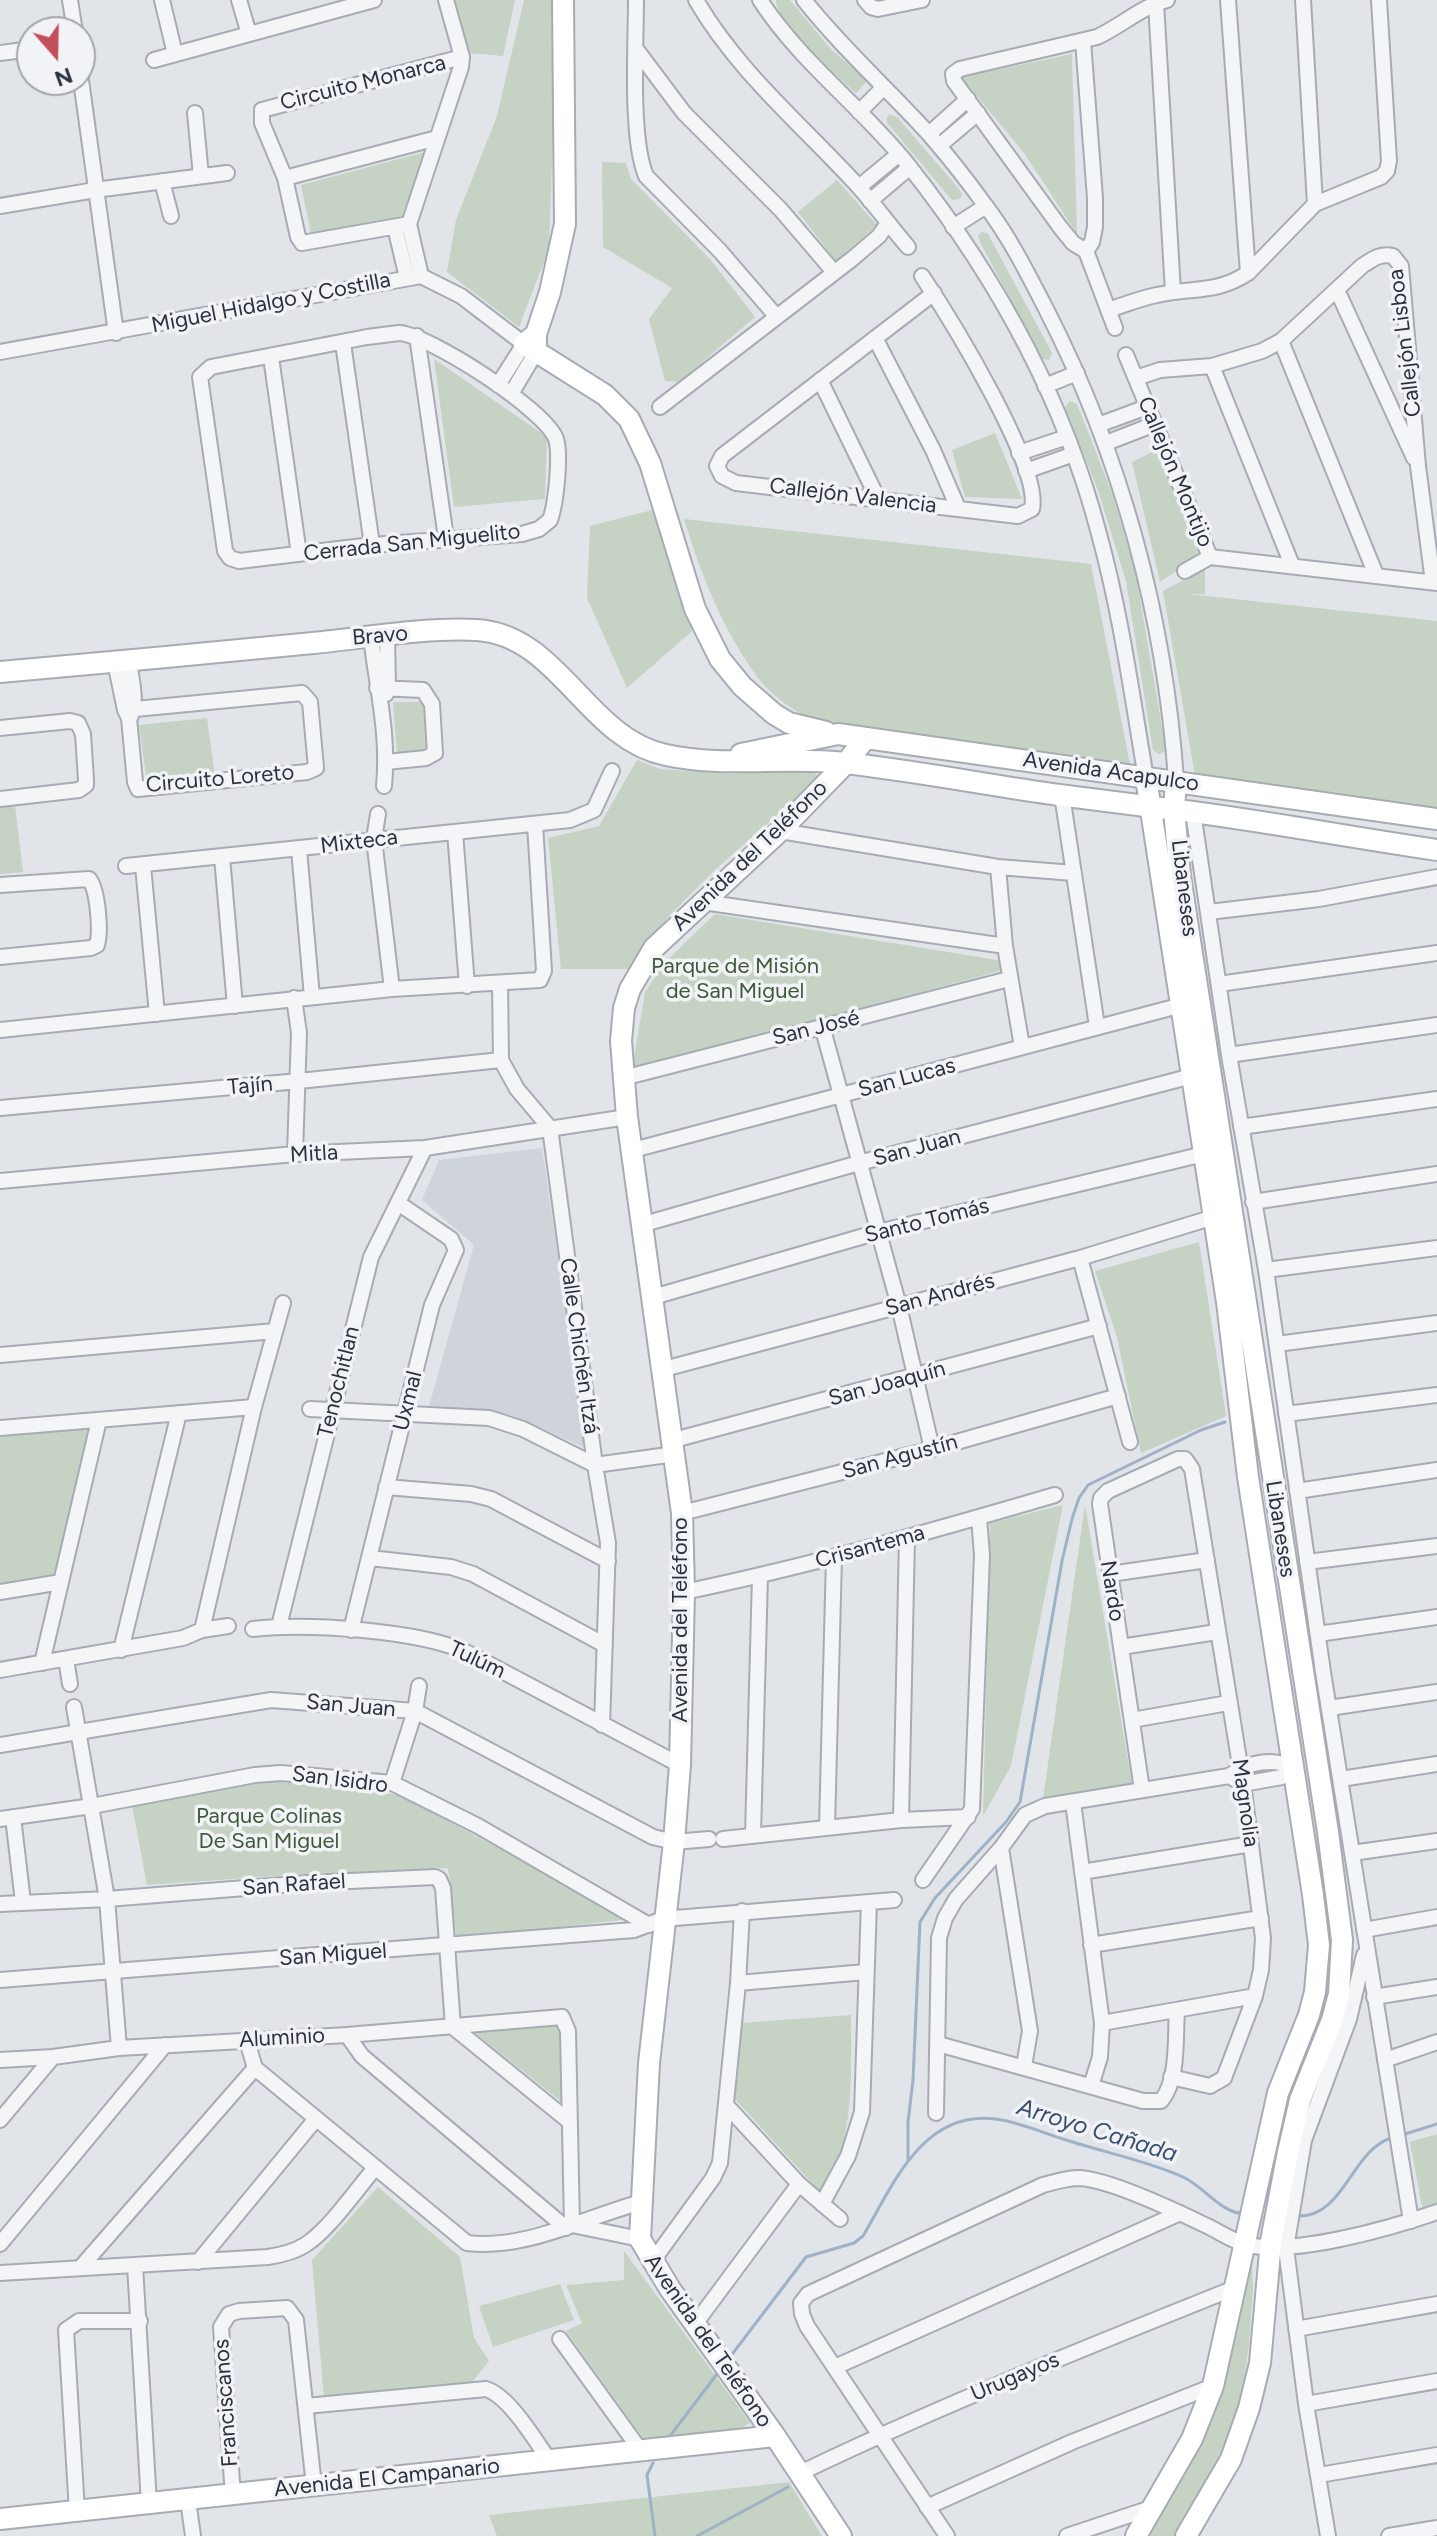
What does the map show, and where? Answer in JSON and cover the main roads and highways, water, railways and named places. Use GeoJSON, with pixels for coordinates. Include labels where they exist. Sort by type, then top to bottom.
{"type":"FeatureCollection","features":[{"type":"Feature","properties":{"kind":"main road"},"geometry":{"type":"LineString","coordinates":[[563,0],[565,224],[550,292],[532,343],[605,395],[629,419],[650,463],[695,609],[720,659],[742,686],[774,714],[789,723],[838,734]]}},
{"type":"Feature","properties":{"kind":"main road","name":"Bravo"},"geometry":{"type":"LineString","coordinates":[[0,672],[379,636],[481,630],[506,636],[536,653],[597,717],[632,742],[665,755],[741,763],[800,759]]}},
{"type":"Feature","properties":{"kind":"main road"},"geometry":{"type":"LineString","coordinates":[[742,686],[748,699],[800,759]]}},
{"type":"Feature","properties":{"kind":"main road","name":"Avenida Acapulco"},"geometry":{"type":"LineString","coordinates":[[784,744],[838,734],[1437,819]]}},
{"type":"Feature","properties":{"kind":"main road","name":"Avenida del Teléfono"},"geometry":{"type":"LineString","coordinates":[[841,2536],[775,2436],[652,2262],[640,2239],[656,1922],[674,1842],[680,1765],[684,1592],[682,1513],[675,1447],[627,1117],[621,1041],[624,1008],[630,989],[654,948],[780,831],[865,739]]}},
{"type":"Feature","properties":{"kind":"main road","name":"Bravo"},"geometry":{"type":"LineString","coordinates":[[718,760],[784,744]]}},
{"type":"Feature","properties":{"kind":"main road","name":"Avenida Acapulco"},"geometry":{"type":"LineString","coordinates":[[800,759],[1151,806],[1437,850]]}},
{"type":"Feature","properties":{"kind":"main road","name":"Libaneses"},"geometry":{"type":"LineString","coordinates":[[1136,2536],[1192,2439],[1213,2386],[1232,2289],[1278,2093],[1309,2015],[1319,1965],[1316,1920],[1248,1477],[1214,1217],[1146,778]]}},
{"type":"Feature","properties":{"kind":"main road"},"geometry":{"type":"LineString","coordinates":[[1176,780],[1184,811]]}},
{"type":"Feature","properties":{"kind":"main road"},"geometry":{"type":"LineString","coordinates":[[1326,833],[1320,824],[1323,813],[1346,806]]}},
{"type":"Feature","properties":{"kind":"main road","name":"Libaneses"},"geometry":{"type":"LineString","coordinates":[[1184,811],[1180,876],[1328,1832],[1342,1940],[1339,1994],[1322,2048],[1300,2100],[1275,2246],[1260,2363],[1249,2408],[1231,2459],[1186,2536]]}},
{"type":"Feature","properties":{"kind":"main road"},"geometry":{"type":"LineString","coordinates":[[1307,1705],[1297,1716],[1302,1762],[1294,1768],[1304,1775],[1312,1820],[1320,1830],[1328,1832]]}},
{"type":"Feature","properties":{"kind":"main road","name":"Avenida El Campanario"},"geometry":{"type":"LineString","coordinates":[[0,2519],[775,2436]]}},
{"type":"Feature","properties":{"kind":"waterway"},"geometry":{"type":"LineString","coordinates":[[908,2159],[920,1922],[935,1898],[1006,1822],[1020,1802],[1062,1561],[1079,1498],[1088,1485],[1201,1430],[1225,1422]]}},
{"type":"Feature","properties":{"kind":"waterway","name":"Arroyo Cañada"},"geometry":{"type":"LineString","coordinates":[[730,2357],[806,2257],[854,2243],[863,2236],[913,2155],[930,2138],[949,2126],[971,2119],[1013,2123],[1155,2166],[1191,2181],[1228,2209],[1245,2214]]}},
{"type":"Feature","properties":{"kind":"waterway","name":"Arroyo Cañada"},"geometry":{"type":"LineString","coordinates":[[1402,2135],[1437,2124]]}},
{"type":"Feature","properties":{"kind":"waterway","name":"Arroyo Cañada"},"geometry":{"type":"LineString","coordinates":[[1297,2216],[1313,2214],[1326,2206],[1366,2156],[1377,2145],[1391,2138]]}},
{"type":"Feature","properties":{"kind":"waterway","name":"Arroyo Cañada"},"geometry":{"type":"LineString","coordinates":[[667,2440],[720,2370]]}},
{"type":"Feature","properties":{"kind":"waterway","name":"Arroyo Cañada"},"geometry":{"type":"LineString","coordinates":[[653,2463],[647,2475],[655,2536]]}},
{"type":"Feature","properties":{"kind":"waterway","name":"Arroyo Cañada"},"geometry":{"type":"LineString","coordinates":[[697,2536],[788,2487]]}},
{"type":"Feature","properties":{"kind":"park label","name":"Parque de Misión de San Miguel"},"geometry":{"type":"Point","coordinates":[735,980]}},
{"type":"Feature","properties":{"kind":"park label","name":"Parque Colinas De San Miguel"},"geometry":{"type":"Point","coordinates":[269,1830]}}]}
